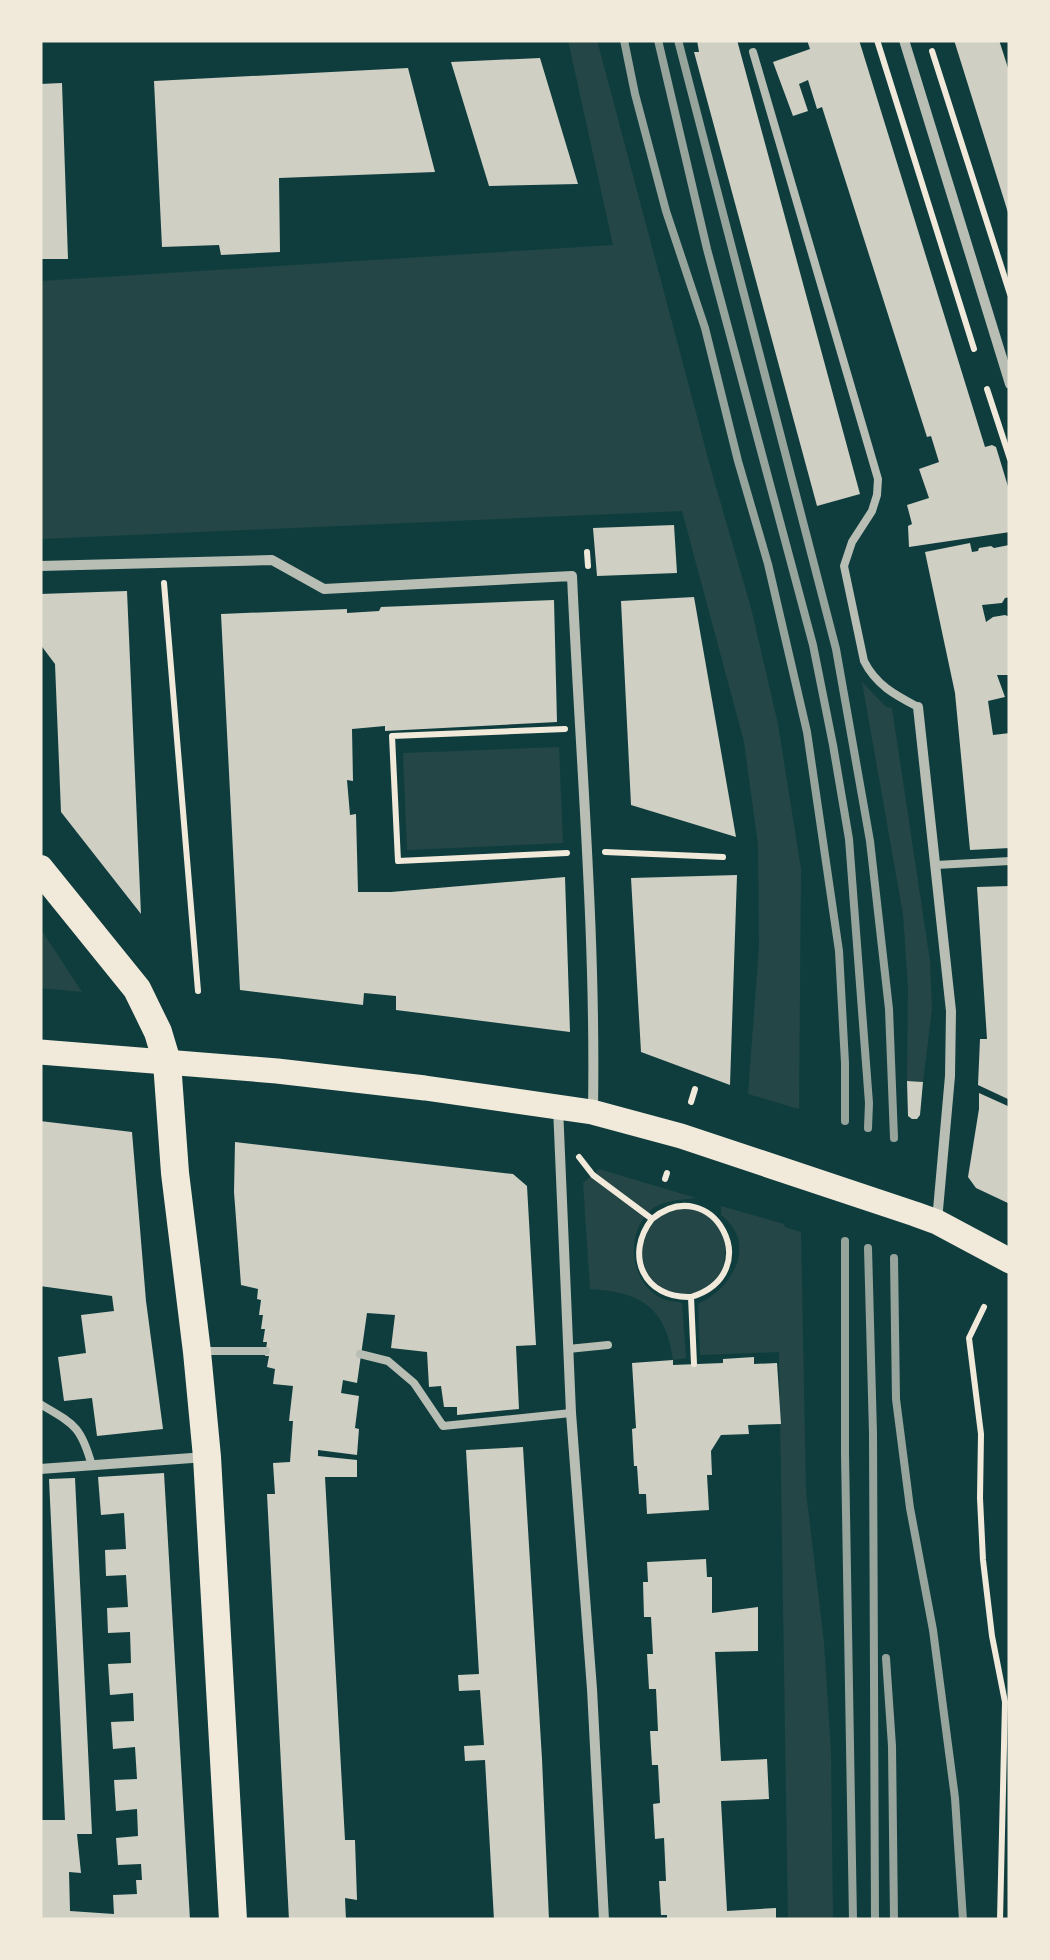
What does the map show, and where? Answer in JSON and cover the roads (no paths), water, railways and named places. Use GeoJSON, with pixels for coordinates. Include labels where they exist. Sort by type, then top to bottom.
{"type":"FeatureCollection","features":[{"type":"Feature","properties":{"kind":"highway"},"geometry":{"type":"LineString","coordinates":[[40,869],[137,990],[158,1032],[167,1062],[175,1174],[206,1457],[233,1920]]}},
{"type":"Feature","properties":{"kind":"main road"},"geometry":{"type":"LineString","coordinates":[[40,1052],[277,1071],[592,1112],[681,1136],[937,1222],[1010,1261]]}},
{"type":"Feature","properties":{"kind":"street"},"geometry":{"type":"LineString","coordinates":[[904,40],[1010,384]]}},
{"type":"Feature","properties":{"kind":"street"},"geometry":{"type":"LineString","coordinates":[[40,566],[272,560],[324,589],[572,576],[594,1056],[592,1112]]}},
{"type":"Feature","properties":{"kind":"street"},"geometry":{"type":"LineString","coordinates":[[918,707],[950,1010],[951,1044],[937,1222]]}},
{"type":"Feature","properties":{"kind":"street"},"geometry":{"type":"LineString","coordinates":[[558,1106],[571,1413],[592,1688],[604,1920]]}},
{"type":"Feature","properties":{"kind":"street"},"geometry":{"type":"LineString","coordinates":[[40,1470],[206,1457]]}},
{"type":"Feature","properties":{"kind":"lane"},"geometry":{"type":"LineString","coordinates":[[753,52],[878,479],[872,511],[852,542],[844,566],[864,661],[871,675],[889,692],[918,707]]}},
{"type":"Feature","properties":{"kind":"lane"},"geometry":{"type":"LineString","coordinates":[[936,864],[1010,861]]}},
{"type":"Feature","properties":{"kind":"lane"},"geometry":{"type":"LineString","coordinates":[[568,1349],[608,1344]]}},
{"type":"Feature","properties":{"kind":"lane"},"geometry":{"type":"LineString","coordinates":[[197,1352],[266,1350]]}},
{"type":"Feature","properties":{"kind":"lane"},"geometry":{"type":"LineString","coordinates":[[360,1354],[388,1360],[414,1383],[443,1426],[571,1413]]}},
{"type":"Feature","properties":{"kind":"lane"},"geometry":{"type":"LineString","coordinates":[[40,1404],[72,1422],[85,1440],[92,1466]]}},
{"type":"Feature","properties":{"kind":"railway"},"geometry":{"type":"LineString","coordinates":[[624,40],[666,211],[705,328],[768,564],[807,732],[839,951],[845,1121]]}},
{"type":"Feature","properties":{"kind":"railway"},"geometry":{"type":"LineString","coordinates":[[658,40],[707,249],[813,645],[833,745],[849,839],[868,1128]]}},
{"type":"Feature","properties":{"kind":"railway"},"geometry":{"type":"LineString","coordinates":[[678,40],[836,649],[870,841],[889,1009],[894,1138]]}},
{"type":"Feature","properties":{"kind":"railway"},"geometry":{"type":"LineString","coordinates":[[845,1241],[853,1920]]}},
{"type":"Feature","properties":{"kind":"railway"},"geometry":{"type":"LineString","coordinates":[[868,1248],[873,1433],[875,1920]]}},
{"type":"Feature","properties":{"kind":"railway"},"geometry":{"type":"LineString","coordinates":[[894,1258],[896,1399],[955,1798],[963,1920]]}},
{"type":"Feature","properties":{"kind":"railway"},"geometry":{"type":"LineString","coordinates":[[886,1658],[892,1746],[894,1920]]}}]}
